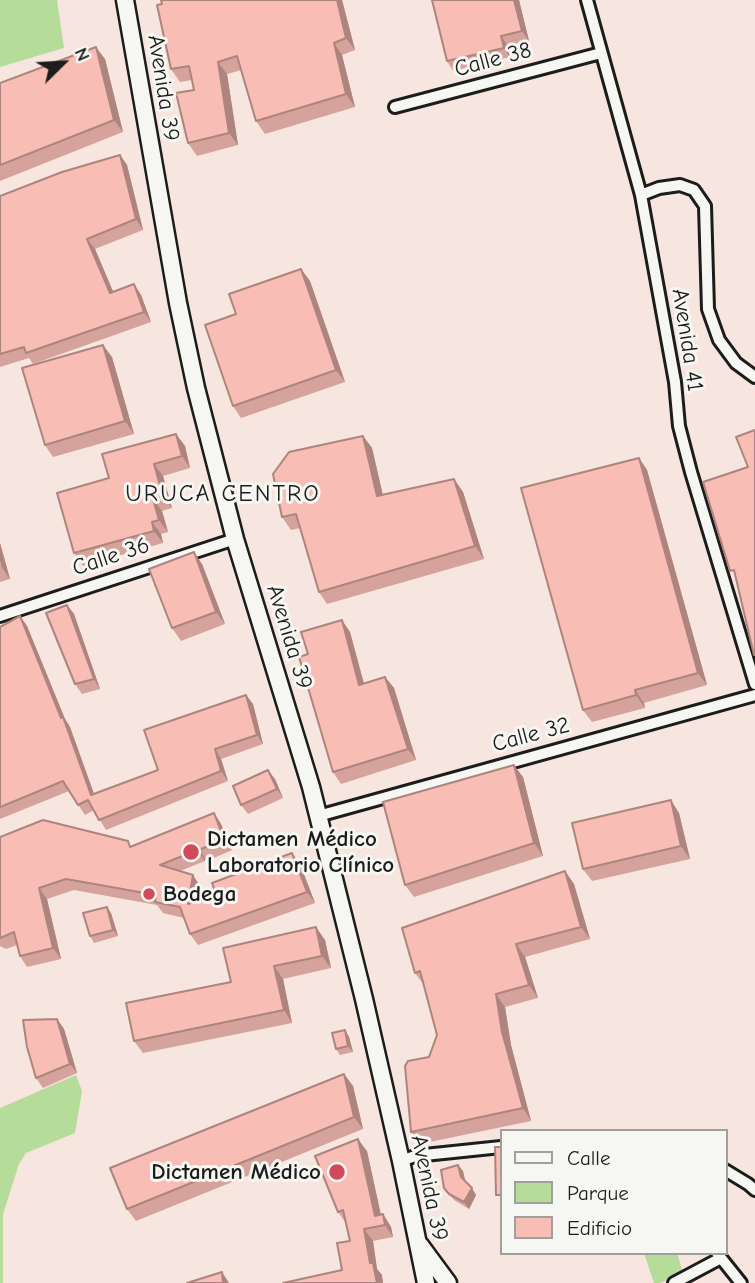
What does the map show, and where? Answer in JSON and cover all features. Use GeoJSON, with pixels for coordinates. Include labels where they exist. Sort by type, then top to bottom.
{"type":"FeatureCollection","features":[{"type":"Feature","properties":{"kind":"main road","name":"Avenida 39"},"geometry":{"type":"LineString","coordinates":[[125,0],[178,303],[209,440],[235,539],[305,765],[364,999],[426,1283]]}},
{"type":"Feature","properties":{"kind":"main road"},"geometry":{"type":"LineString","coordinates":[[418,1242],[448,1283]]}},
{"type":"Feature","properties":{"kind":"street","name":"Avenida 41"},"geometry":{"type":"LineString","coordinates":[[587,0],[641,195],[675,382],[679,426],[755,684]]}},
{"type":"Feature","properties":{"kind":"street","name":"Calle 38"},"geometry":{"type":"LineString","coordinates":[[394,107],[601,53]]}},
{"type":"Feature","properties":{"kind":"street"},"geometry":{"type":"LineString","coordinates":[[641,195],[659,188],[680,185],[694,190],[705,206],[708,309],[719,340],[736,363],[755,377]]}},
{"type":"Feature","properties":{"kind":"street","name":"Calle 36"},"geometry":{"type":"LineString","coordinates":[[0,616],[235,539]]}},
{"type":"Feature","properties":{"kind":"street","name":"Calle 32"},"geometry":{"type":"LineString","coordinates":[[318,816],[755,695]]}},
{"type":"Feature","properties":{"kind":"street"},"geometry":{"type":"LineString","coordinates":[[401,1161],[415,1156],[500,1147]]}},
{"type":"Feature","properties":{"kind":"street"},"geometry":{"type":"LineString","coordinates":[[727,1171],[755,1190]]}},
{"type":"Feature","properties":{"kind":"street"},"geometry":{"type":"LineString","coordinates":[[674,1283],[719,1256],[741,1283]]}},
{"type":"Feature","properties":{"kind":"green space"},"geometry":{"type":"Polygon","coordinates":[[[0,0],[57,0],[64,48],[0,67],[0,0]]]}},
{"type":"Feature","properties":{"kind":"green space"},"geometry":{"type":"Polygon","coordinates":[[[76,1075],[82,1091],[75,1133],[26,1153],[19,1164],[3,1214],[3,1283],[0,1283],[0,1108],[76,1075]]]}},
{"type":"Feature","properties":{"kind":"green space"},"geometry":{"type":"Polygon","coordinates":[[[645,1255],[678,1255],[683,1273],[654,1283],[645,1255]]]}},
{"type":"Feature","properties":{"kind":"building"},"geometry":{"type":"Polygon","coordinates":[[[161,0],[337,0],[346,38],[334,43],[346,94],[256,121],[237,56],[218,62],[229,133],[188,143],[176,93],[194,90],[189,66],[171,69],[157,5],[162,4],[161,0]]]}},
{"type":"Feature","properties":{"kind":"building"},"geometry":{"type":"Polygon","coordinates":[[[432,0],[514,0],[522,31],[501,36],[504,48],[447,61],[432,0]]]}},
{"type":"Feature","properties":{"kind":"building"},"geometry":{"type":"Polygon","coordinates":[[[96,47],[114,120],[0,165],[0,83],[96,47]]]}},
{"type":"Feature","properties":{"kind":"building"},"geometry":{"type":"Polygon","coordinates":[[[120,155],[136,219],[87,239],[110,293],[134,284],[144,312],[26,353],[24,347],[0,354],[0,196],[62,172],[120,155]]]}},
{"type":"Feature","properties":{"kind":"building"},"geometry":{"type":"Polygon","coordinates":[[[301,269],[336,370],[233,406],[205,325],[236,314],[229,294],[301,269]]]}},
{"type":"Feature","properties":{"kind":"building"},"geometry":{"type":"Polygon","coordinates":[[[103,345],[125,421],[45,445],[22,368],[103,345]]]}},
{"type":"Feature","properties":{"kind":"building"},"geometry":{"type":"Polygon","coordinates":[[[755,430],[754,655],[734,570],[730,571],[703,482],[748,467],[736,437],[755,430]]]}},
{"type":"Feature","properties":{"kind":"building"},"geometry":{"type":"Polygon","coordinates":[[[176,434],[182,456],[154,464],[163,496],[153,499],[159,520],[152,522],[154,531],[74,553],[57,493],[109,478],[102,454],[176,434]]]}},
{"type":"Feature","properties":{"kind":"building"},"geometry":{"type":"Polygon","coordinates":[[[363,436],[377,496],[454,479],[475,546],[319,592],[296,514],[282,517],[273,474],[289,452],[363,436]]]}},
{"type":"Feature","properties":{"kind":"building"},"geometry":{"type":"Polygon","coordinates":[[[639,458],[698,673],[635,690],[636,695],[583,710],[521,488],[639,458]]]}},
{"type":"Feature","properties":{"kind":"building"},"geometry":{"type":"Polygon","coordinates":[[[194,552],[216,612],[172,628],[149,569],[194,552]]]}},
{"type":"Feature","properties":{"kind":"building"},"geometry":{"type":"Polygon","coordinates":[[[67,605],[94,679],[75,684],[46,613],[67,605]]]}},
{"type":"Feature","properties":{"kind":"building"},"geometry":{"type":"Polygon","coordinates":[[[20,616],[61,718],[63,717],[91,795],[158,770],[144,730],[246,695],[257,735],[215,749],[221,771],[99,820],[88,800],[78,805],[63,781],[0,807],[0,627],[20,616]]]}},
{"type":"Feature","properties":{"kind":"building"},"geometry":{"type":"Polygon","coordinates":[[[342,620],[359,685],[385,677],[408,749],[333,772],[299,657],[308,654],[301,632],[342,620]]]}},
{"type":"Feature","properties":{"kind":"building"},"geometry":{"type":"Polygon","coordinates":[[[514,765],[534,843],[405,885],[383,802],[514,765]]]}},
{"type":"Feature","properties":{"kind":"building"},"geometry":{"type":"Polygon","coordinates":[[[268,770],[277,789],[241,805],[233,786],[268,770]]]}},
{"type":"Feature","properties":{"kind":"building"},"geometry":{"type":"Polygon","coordinates":[[[671,800],[681,846],[583,869],[572,823],[671,800]]]}},
{"type":"Feature","properties":{"kind":"building"},"geometry":{"type":"Polygon","coordinates":[[[214,813],[224,839],[199,850],[198,846],[197,850],[160,865],[193,875],[188,904],[216,894],[212,883],[292,853],[307,892],[190,934],[180,907],[155,902],[156,895],[66,879],[39,888],[53,948],[20,956],[14,932],[0,938],[0,837],[43,820],[128,841],[130,847],[214,813]]]}},
{"type":"Feature","properties":{"kind":"building"},"geometry":{"type":"Polygon","coordinates":[[[565,871],[581,927],[516,944],[529,985],[496,994],[502,1032],[523,1108],[411,1132],[405,1066],[408,1061],[429,1057],[437,1035],[420,971],[415,973],[402,928],[565,871]]]}},
{"type":"Feature","properties":{"kind":"building"},"geometry":{"type":"Polygon","coordinates":[[[107,907],[113,930],[90,936],[83,913],[107,907]]]}},
{"type":"Feature","properties":{"kind":"building"},"geometry":{"type":"Polygon","coordinates":[[[316,927],[322,956],[274,966],[284,1010],[134,1041],[126,1003],[231,982],[223,948],[316,927]]]}},
{"type":"Feature","properties":{"kind":"building"},"geometry":{"type":"Polygon","coordinates":[[[57,1019],[70,1064],[36,1078],[23,1020],[57,1019]]]}},
{"type":"Feature","properties":{"kind":"building"},"geometry":{"type":"Polygon","coordinates":[[[345,1030],[348,1046],[336,1049],[332,1033],[345,1030]]]}},
{"type":"Feature","properties":{"kind":"building"},"geometry":{"type":"Polygon","coordinates":[[[344,1074],[354,1117],[127,1209],[110,1168],[344,1074]]]}},
{"type":"Feature","properties":{"kind":"building"},"geometry":{"type":"Polygon","coordinates":[[[358,1139],[375,1216],[383,1214],[385,1225],[364,1229],[370,1263],[373,1263],[377,1283],[283,1283],[342,1270],[337,1243],[350,1241],[343,1210],[338,1212],[315,1156],[358,1139]]]}},
{"type":"Feature","properties":{"kind":"building"},"geometry":{"type":"Polygon","coordinates":[[[495,1147],[500,1147],[500,1195],[496,1195],[495,1147]]]}},
{"type":"Feature","properties":{"kind":"building"},"geometry":{"type":"Polygon","coordinates":[[[458,1165],[461,1177],[472,1188],[464,1202],[444,1188],[441,1170],[458,1165]]]}},
{"type":"Feature","properties":{"kind":"building"},"geometry":{"type":"Polygon","coordinates":[[[222,1272],[223,1283],[187,1283],[222,1272]]]}},
{"type":"Feature","properties":{"kind":"place","name":"Dictamen Médico Laboratorio Clínico"},"geometry":{"type":"Point","coordinates":[191,852]}},
{"type":"Feature","properties":{"kind":"place","name":"Bodega"},"geometry":{"type":"Point","coordinates":[149,894]}},
{"type":"Feature","properties":{"kind":"place","name":"Dictamen Médico"},"geometry":{"type":"Point","coordinates":[337,1172]}},
{"type":"Feature","properties":{"kind":"district","name":"URUCA CENTRO"},"geometry":{"type":"Point","coordinates":[223,494]}}]}
